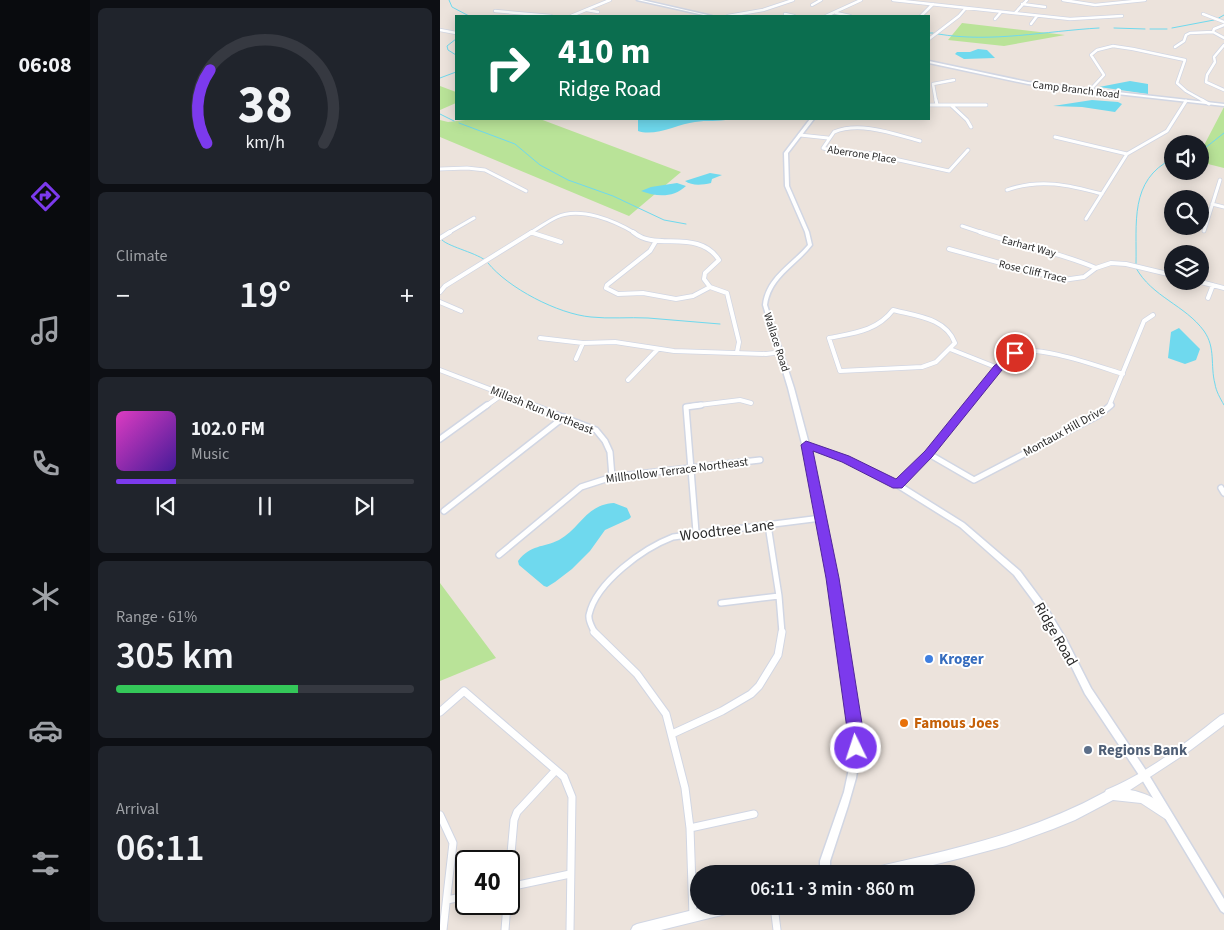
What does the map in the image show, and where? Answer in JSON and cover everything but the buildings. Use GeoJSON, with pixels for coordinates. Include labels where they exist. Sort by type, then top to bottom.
{"type":"FeatureCollection","features":[{"type":"Feature","properties":{"kind":"main road"},"geometry":{"type":"LineString","coordinates":[[909,865],[966,851],[1036,830],[1069,817],[1144,775],[1224,719]]}},
{"type":"Feature","properties":{"kind":"main road"},"geometry":{"type":"LineString","coordinates":[[1110,794],[1140,797],[1167,815]]}},
{"type":"Feature","properties":{"kind":"main road"},"geometry":{"type":"LineString","coordinates":[[637,930],[697,915]]}},
{"type":"Feature","properties":{"kind":"street"},"geometry":{"type":"LineString","coordinates":[[574,15],[610,0]]}},
{"type":"Feature","properties":{"kind":"street"},"geometry":{"type":"LineString","coordinates":[[638,0],[706,15]]}},
{"type":"Feature","properties":{"kind":"street"},"geometry":{"type":"LineString","coordinates":[[734,15],[763,10],[793,0]]}},
{"type":"Feature","properties":{"kind":"street"},"geometry":{"type":"LineString","coordinates":[[812,5],[821,0]]}},
{"type":"Feature","properties":{"kind":"street"},"geometry":{"type":"LineString","coordinates":[[829,15],[861,0]]}},
{"type":"Feature","properties":{"kind":"street"},"geometry":{"type":"LineString","coordinates":[[893,0],[1070,19],[1122,16]]}},
{"type":"Feature","properties":{"kind":"street"},"geometry":{"type":"LineString","coordinates":[[1016,13],[1027,0]]}},
{"type":"Feature","properties":{"kind":"street"},"geometry":{"type":"LineString","coordinates":[[1064,0],[1095,5],[1143,0]]}},
{"type":"Feature","properties":{"kind":"street"},"geometry":{"type":"LineString","coordinates":[[1071,2],[1075,0]]}},
{"type":"Feature","properties":{"kind":"street"},"geometry":{"type":"LineString","coordinates":[[922,15],[933,4]]}},
{"type":"Feature","properties":{"kind":"street"},"geometry":{"type":"LineString","coordinates":[[1022,4],[1045,7]]}},
{"type":"Feature","properties":{"kind":"street"},"geometry":{"type":"LineString","coordinates":[[930,38],[959,16],[966,8]]}},
{"type":"Feature","properties":{"kind":"street"},"geometry":{"type":"LineString","coordinates":[[587,10],[598,12]]}},
{"type":"Feature","properties":{"kind":"street"},"geometry":{"type":"LineString","coordinates":[[495,11],[533,12],[546,15]]}},
{"type":"Feature","properties":{"kind":"street"},"geometry":{"type":"LineString","coordinates":[[995,19],[1002,12]]}},
{"type":"Feature","properties":{"kind":"street"},"geometry":{"type":"LineString","coordinates":[[835,13],[845,15]]}},
{"type":"Feature","properties":{"kind":"street"},"geometry":{"type":"LineString","coordinates":[[786,14],[790,15]]}},
{"type":"Feature","properties":{"kind":"street"},"geometry":{"type":"LineString","coordinates":[[1085,14],[1089,19]]}},
{"type":"Feature","properties":{"kind":"street"},"geometry":{"type":"LineString","coordinates":[[1203,14],[1224,23]]}},
{"type":"Feature","properties":{"kind":"street"},"geometry":{"type":"LineString","coordinates":[[1031,24],[1037,16]]}},
{"type":"Feature","properties":{"kind":"street"},"geometry":{"type":"LineString","coordinates":[[1213,32],[1214,29],[1224,23]]}},
{"type":"Feature","properties":{"kind":"street"},"geometry":{"type":"LineString","coordinates":[[440,30],[455,33]]}},
{"type":"Feature","properties":{"kind":"street"},"geometry":{"type":"LineString","coordinates":[[440,34],[448,31]]}},
{"type":"Feature","properties":{"kind":"street"},"geometry":{"type":"LineString","coordinates":[[1175,47],[1184,41],[1186,35],[1190,33],[1213,32],[1224,38]]}},
{"type":"Feature","properties":{"kind":"street"},"geometry":{"type":"LineString","coordinates":[[1224,45],[1214,57],[1215,62],[1207,76],[1206,82],[1224,90]]}},
{"type":"Feature","properties":{"kind":"street"},"geometry":{"type":"LineString","coordinates":[[1089,91],[1104,74],[1091,55],[1096,50],[1110,47],[1138,48],[1185,60],[1177,83],[1186,91],[1209,104]]}},
{"type":"Feature","properties":{"kind":"street"},"geometry":{"type":"LineString","coordinates":[[1217,53],[1224,55]]}},
{"type":"Feature","properties":{"kind":"street","name":"Camp Branch Road"},"geometry":{"type":"LineString","coordinates":[[930,62],[1017,81],[1089,91],[1224,105]]}},
{"type":"Feature","properties":{"kind":"street"},"geometry":{"type":"LineString","coordinates":[[937,105],[933,84],[954,80]]}},
{"type":"Feature","properties":{"kind":"street"},"geometry":{"type":"LineString","coordinates":[[1086,219],[1128,154],[1167,132],[1186,101]]}},
{"type":"Feature","properties":{"kind":"street"},"geometry":{"type":"LineString","coordinates":[[930,105],[986,105]]}},
{"type":"Feature","properties":{"kind":"street"},"geometry":{"type":"LineString","coordinates":[[952,105],[967,120],[971,128]]}},
{"type":"Feature","properties":{"kind":"street","name":"Wallace Road"},"geometry":{"type":"LineString","coordinates":[[811,120],[786,153],[787,186],[807,232],[810,245],[768,289],[765,305],[782,352],[806,445],[833,578],[856,736],[854,772],[825,865]]}},
{"type":"Feature","properties":{"kind":"street","name":"Aberrone Place"},"geometry":{"type":"LineString","coordinates":[[920,141],[861,128],[850,128],[835,131],[828,138],[823,148],[843,153],[867,153],[949,171],[968,150]]}},
{"type":"Feature","properties":{"kind":"street"},"geometry":{"type":"LineString","coordinates":[[800,135],[828,138]]}},
{"type":"Feature","properties":{"kind":"street"},"geometry":{"type":"LineString","coordinates":[[1055,137],[1128,154]]}},
{"type":"Feature","properties":{"kind":"street"},"geometry":{"type":"LineString","coordinates":[[440,169],[467,168],[485,170],[526,191]]}},
{"type":"Feature","properties":{"kind":"street"},"geometry":{"type":"LineString","coordinates":[[1209,214],[1220,180]]}},
{"type":"Feature","properties":{"kind":"street"},"geometry":{"type":"LineString","coordinates":[[1007,190],[1041,181],[1060,183],[1102,194]]}},
{"type":"Feature","properties":{"kind":"street"},"geometry":{"type":"LineString","coordinates":[[1212,204],[1224,207]]}},
{"type":"Feature","properties":{"kind":"street"},"geometry":{"type":"LineString","coordinates":[[440,292],[446,286],[558,216],[576,213],[618,224],[643,238],[656,241],[681,241],[712,251],[717,255],[719,260],[705,272],[704,280],[710,287],[727,294],[730,300],[739,342],[737,352]]}},
{"type":"Feature","properties":{"kind":"street"},"geometry":{"type":"LineString","coordinates":[[440,238],[474,218]]}},
{"type":"Feature","properties":{"kind":"street","name":"Earhart Way"},"geometry":{"type":"LineString","coordinates":[[962,226],[1012,242],[1071,257],[1096,268]]}},
{"type":"Feature","properties":{"kind":"street"},"geometry":{"type":"LineString","coordinates":[[533,233],[561,242]]}},
{"type":"Feature","properties":{"kind":"street"},"geometry":{"type":"LineString","coordinates":[[656,241],[650,251],[606,288],[609,292],[619,294],[642,293],[680,299],[696,295],[710,287]]}},
{"type":"Feature","properties":{"kind":"street","name":"Rose Cliff Trace"},"geometry":{"type":"LineString","coordinates":[[949,249],[1063,280],[1084,277],[1096,268],[1111,263],[1126,264],[1164,273]]}},
{"type":"Feature","properties":{"kind":"street"},"geometry":{"type":"LineString","coordinates":[[1209,284],[1224,288]]}},
{"type":"Feature","properties":{"kind":"street"},"geometry":{"type":"LineString","coordinates":[[1208,298],[1213,285]]}},
{"type":"Feature","properties":{"kind":"street"},"geometry":{"type":"LineString","coordinates":[[440,302],[460,311]]}},
{"type":"Feature","properties":{"kind":"street"},"geometry":{"type":"LineString","coordinates":[[893,310],[940,324],[950,330],[954,336],[955,343],[950,350],[936,362],[922,367],[840,371],[829,338],[865,332],[880,326],[893,310]]}},
{"type":"Feature","properties":{"kind":"street","name":"Montaux Hill Drive"},"geometry":{"type":"LineString","coordinates":[[928,454],[974,480],[1099,414],[1111,405],[1144,321],[1153,315]]}},
{"type":"Feature","properties":{"kind":"street"},"geometry":{"type":"LineString","coordinates":[[540,338],[583,344],[615,342],[656,350],[766,354],[782,352]]}},
{"type":"Feature","properties":{"kind":"street"},"geometry":{"type":"LineString","coordinates":[[576,359],[583,344]]}},
{"type":"Feature","properties":{"kind":"street"},"geometry":{"type":"LineString","coordinates":[[628,380],[646,363],[656,350]]}},
{"type":"Feature","properties":{"kind":"street"},"geometry":{"type":"LineString","coordinates":[[950,350],[998,368]]}},
{"type":"Feature","properties":{"kind":"street"},"geometry":{"type":"LineString","coordinates":[[898,485],[928,454],[998,368],[1015,353],[1030,350],[1047,352],[1123,374]]}},
{"type":"Feature","properties":{"kind":"street","name":"Millash Run Northeast"},"geometry":{"type":"LineString","coordinates":[[440,370],[596,430],[605,439],[610,448],[612,477]]}},
{"type":"Feature","properties":{"kind":"street"},"geometry":{"type":"LineString","coordinates":[[440,439],[504,394]]}},
{"type":"Feature","properties":{"kind":"street"},"geometry":{"type":"LineString","coordinates":[[696,532],[686,407],[740,400],[751,403]]}},
{"type":"Feature","properties":{"kind":"street"},"geometry":{"type":"LineString","coordinates":[[444,511],[564,418]]}},
{"type":"Feature","properties":{"kind":"street","name":"Ridge Road"},"geometry":{"type":"LineString","coordinates":[[806,445],[846,459],[898,485],[962,525],[1017,573],[1043,608],[1064,643],[1088,691],[1144,775],[1224,908]]}},
{"type":"Feature","properties":{"kind":"street","name":"Millhollow Terrace Northeast"},"geometry":{"type":"LineString","coordinates":[[499,555],[581,487],[612,477],[760,460]]}},
{"type":"Feature","properties":{"kind":"street","name":"Woodtree Lane"},"geometry":{"type":"LineString","coordinates":[[693,916],[690,828],[685,788],[666,714],[647,686],[596,636],[590,624],[589,616],[595,599],[608,583],[632,560],[660,542],[696,532],[820,518]]}},
{"type":"Feature","properties":{"kind":"street"},"geometry":{"type":"LineString","coordinates":[[672,734],[741,701],[759,686],[778,656],[782,638],[779,596],[768,525]]}},
{"type":"Feature","properties":{"kind":"street"},"geometry":{"type":"LineString","coordinates":[[721,602],[779,596]]}},
{"type":"Feature","properties":{"kind":"street"},"geometry":{"type":"LineString","coordinates":[[440,712],[464,692],[564,777],[572,798],[570,930]]}},
{"type":"Feature","properties":{"kind":"street"},"geometry":{"type":"LineString","coordinates":[[511,850],[514,820],[517,812],[556,770]]}},
{"type":"Feature","properties":{"kind":"street"},"geometry":{"type":"LineString","coordinates":[[690,828],[754,814]]}},
{"type":"Feature","properties":{"kind":"street"},"geometry":{"type":"LineString","coordinates":[[440,815],[453,843],[443,930]]}},
{"type":"Feature","properties":{"kind":"street"},"geometry":{"type":"LineString","coordinates":[[520,885],[570,874]]}},
{"type":"Feature","properties":{"kind":"street"},"geometry":{"type":"LineString","coordinates":[[447,900],[455,898]]}},
{"type":"Feature","properties":{"kind":"street"},"geometry":{"type":"LineString","coordinates":[[505,930],[506,915]]}},
{"type":"Feature","properties":{"kind":"street"},"geometry":{"type":"LineString","coordinates":[[775,915],[777,930]]}},
{"type":"Feature","properties":{"kind":"green space"},"geometry":{"type":"Polygon","coordinates":[[[962,23],[1065,35],[1004,46],[948,40],[962,23]]]}},
{"type":"Feature","properties":{"kind":"green space"},"geometry":{"type":"Polygon","coordinates":[[[440,86],[455,92],[455,103],[440,110],[440,86]]]}},
{"type":"Feature","properties":{"kind":"green space"},"geometry":{"type":"Polygon","coordinates":[[[1224,107],[1224,168],[1209,164],[1209,136],[1224,107]]]}},
{"type":"Feature","properties":{"kind":"green space"},"geometry":{"type":"Polygon","coordinates":[[[440,120],[448,122],[465,120],[543,120],[681,172],[629,216],[440,137],[440,120]]]}},
{"type":"Feature","properties":{"kind":"green space"},"geometry":{"type":"Polygon","coordinates":[[[440,583],[496,658],[440,681],[440,583]]]}},
{"type":"Feature","properties":{"kind":"water"},"geometry":{"type":"Polygon","coordinates":[[[978,49],[987,50],[995,58],[964,59],[955,54],[957,52],[970,52],[978,49]]]}},
{"type":"Feature","properties":{"kind":"water"},"geometry":{"type":"Polygon","coordinates":[[[1130,81],[1148,84],[1148,94],[1099,87],[1130,81]]]}},
{"type":"Feature","properties":{"kind":"water"},"geometry":{"type":"Polygon","coordinates":[[[1092,100],[1122,104],[1115,112],[1082,107],[1053,106],[1092,100]]]}},
{"type":"Feature","properties":{"kind":"water"},"geometry":{"type":"Polygon","coordinates":[[[638,120],[721,120],[688,123],[652,132],[638,131],[638,120]]]}},
{"type":"Feature","properties":{"kind":"water"},"geometry":{"type":"Polygon","coordinates":[[[710,173],[722,175],[712,179],[711,183],[708,184],[701,185],[685,181],[710,173]]]}},
{"type":"Feature","properties":{"kind":"water"},"geometry":{"type":"Polygon","coordinates":[[[677,183],[686,186],[676,193],[659,195],[641,191],[651,187],[677,183]]]}},
{"type":"Feature","properties":{"kind":"water"},"geometry":{"type":"Polygon","coordinates":[[[1179,328],[1200,349],[1196,360],[1185,364],[1168,358],[1171,332],[1179,328]]]}},
{"type":"Feature","properties":{"kind":"water"},"geometry":{"type":"Polygon","coordinates":[[[614,503],[627,508],[631,517],[605,530],[590,551],[572,569],[555,582],[547,587],[544,586],[519,565],[518,561],[532,549],[559,540],[590,512],[604,505],[614,503]]]}},
{"type":"Feature","properties":{"kind":"waterway"},"geometry":{"type":"LineString","coordinates":[[449,0],[452,7],[467,15]]}},
{"type":"Feature","properties":{"kind":"waterway"},"geometry":{"type":"LineString","coordinates":[[1217,19],[1224,15]]}},
{"type":"Feature","properties":{"kind":"waterway"},"geometry":{"type":"LineString","coordinates":[[1172,28],[1214,20]]}},
{"type":"Feature","properties":{"kind":"waterway"},"geometry":{"type":"LineString","coordinates":[[938,34],[998,37],[1099,28]]}},
{"type":"Feature","properties":{"kind":"waterway"},"geometry":{"type":"LineString","coordinates":[[1114,28],[1145,29]]}},
{"type":"Feature","properties":{"kind":"waterway"},"geometry":{"type":"LineString","coordinates":[[1150,29],[1167,29]]}},
{"type":"Feature","properties":{"kind":"waterway"},"geometry":{"type":"LineString","coordinates":[[455,40],[447,46],[448,50],[455,54]]}},
{"type":"Feature","properties":{"kind":"waterway"},"geometry":{"type":"LineString","coordinates":[[440,78],[455,72]]}},
{"type":"Feature","properties":{"kind":"waterway"},"geometry":{"type":"LineString","coordinates":[[440,114],[454,121]]}},
{"type":"Feature","properties":{"kind":"waterway"},"geometry":{"type":"LineString","coordinates":[[459,123],[515,144],[540,165],[568,180],[613,196],[664,220],[686,224]]}},
{"type":"Feature","properties":{"kind":"waterway"},"geometry":{"type":"LineString","coordinates":[[1209,145],[1224,133]]}},
{"type":"Feature","properties":{"kind":"waterway"},"geometry":{"type":"LineString","coordinates":[[1136,264],[1138,204],[1148,179],[1164,164]]}},
{"type":"Feature","properties":{"kind":"waterway"},"geometry":{"type":"LineString","coordinates":[[441,239],[485,260]]}},
{"type":"Feature","properties":{"kind":"waterway"},"geometry":{"type":"LineString","coordinates":[[488,263],[508,282],[521,290],[549,305],[578,315],[598,318],[648,318],[720,324]]}},
{"type":"Feature","properties":{"kind":"waterway"},"geometry":{"type":"LineString","coordinates":[[1136,268],[1143,278],[1160,294],[1188,314],[1208,337],[1216,387],[1224,405]]}},
{"type":"Feature","properties":{"kind":"place","name":"Kroger"},"geometry":{"type":"Point","coordinates":[929,659]}},
{"type":"Feature","properties":{"kind":"place","name":"Famous Joes"},"geometry":{"type":"Point","coordinates":[904,723]}},
{"type":"Feature","properties":{"kind":"place","name":"Regions Bank"},"geometry":{"type":"Point","coordinates":[1088,750]}},
{"type":"Feature","properties":{"kind":"route"},"geometry":{"type":"LineString","coordinates":[[856,748],[856,736],[833,578],[806,445],[846,459],[898,485],[928,454],[998,368],[1015,353]]}}]}
